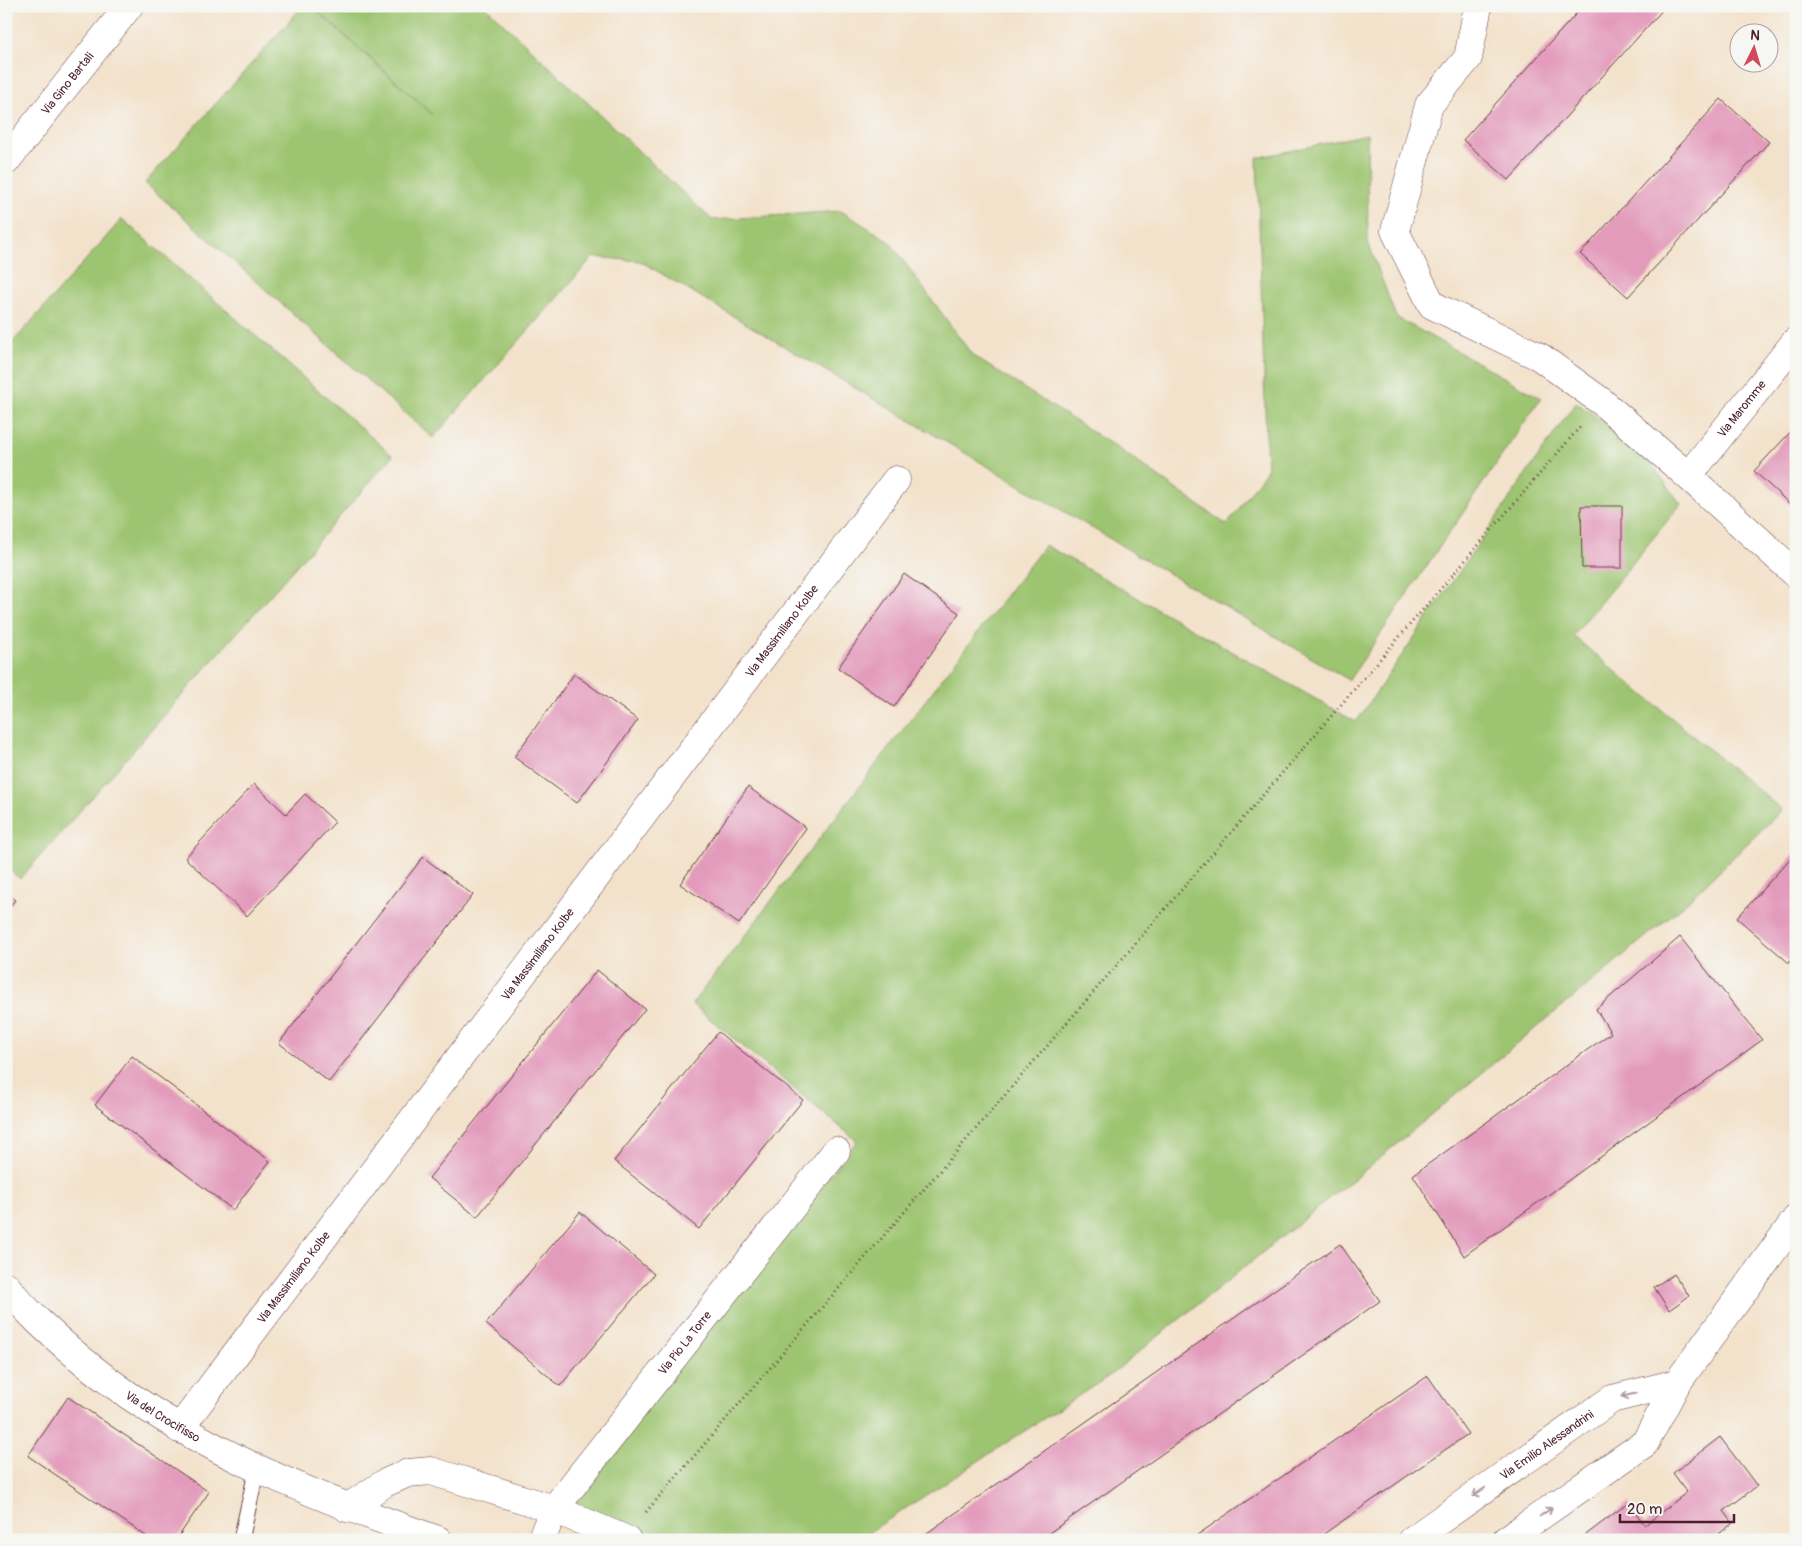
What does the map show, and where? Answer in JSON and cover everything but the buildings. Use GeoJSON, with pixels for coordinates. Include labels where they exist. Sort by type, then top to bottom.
{"type":"FeatureCollection","features":[{"type":"Feature","properties":{"kind":"street","name":"Via Gino Bartali"},"geometry":{"type":"LineString","coordinates":[[6,161],[129,6]]}},
{"type":"Feature","properties":{"kind":"street"},"geometry":{"type":"LineString","coordinates":[[1478,6],[1468,58],[1430,105],[1395,231],[1432,305],[1540,356],[1602,402],[1688,476],[1796,574]]}},
{"type":"Feature","properties":{"kind":"street","name":"Via Maromme"},"geometry":{"type":"LineString","coordinates":[[1688,476],[1796,341]]}},
{"type":"Feature","properties":{"kind":"street","name":"Via Massimiliano Kolbe"},"geometry":{"type":"LineString","coordinates":[[180,1429],[896,480]]}},
{"type":"Feature","properties":{"kind":"street","name":"Via Pio La Torre"},"geometry":{"type":"LineString","coordinates":[[541,1540],[554,1509],[836,1151]]}},
{"type":"Feature","properties":{"kind":"street"},"geometry":{"type":"LineString","coordinates":[[1506,1540],[1645,1442],[1677,1383],[1796,1219]]}},
{"type":"Feature","properties":{"kind":"street","name":"Via del Crocifisso"},"geometry":{"type":"LineString","coordinates":[[6,1286],[27,1313],[105,1380],[180,1429],[256,1468],[347,1508],[438,1540]]}},
{"type":"Feature","properties":{"kind":"street","name":"Via Emilio Alessandrini"},"geometry":{"type":"LineString","coordinates":[[1425,1536],[1612,1399],[1677,1383]]}},
{"type":"Feature","properties":{"kind":"street"},"geometry":{"type":"LineString","coordinates":[[347,1508],[385,1483],[408,1473],[431,1471],[554,1509],[626,1539]]}},
{"type":"Feature","properties":{"kind":"lane"},"geometry":{"type":"LineString","coordinates":[[241,1540],[256,1468]]}},
{"type":"Feature","properties":{"kind":"path"},"geometry":{"type":"LineString","coordinates":[[626,1539],[1602,402]]}},
{"type":"Feature","properties":{"kind":"green space"},"geometry":{"type":"Polygon","coordinates":[[[303,6],[311,6],[432,114],[313,6],[485,6],[712,220],[841,211],[889,241],[973,356],[1119,449],[1227,525],[1267,470],[1257,158],[1367,134],[1368,242],[1396,317],[1541,398],[1349,680],[640,261],[593,257],[433,438],[145,183],[303,6]]]}},
{"type":"Feature","properties":{"kind":"green space"},"geometry":{"type":"Polygon","coordinates":[[[122,219],[393,456],[20,879],[6,867],[6,350],[122,219]]]}},
{"type":"Feature","properties":{"kind":"green space"},"geometry":{"type":"Polygon","coordinates":[[[1576,402],[1640,449],[1681,504],[1573,636],[1782,810],[1684,905],[1370,1166],[1109,1376],[857,1540],[635,1540],[568,1506],[857,1141],[692,1004],[1045,545],[1356,722],[1576,402]]]}}]}
